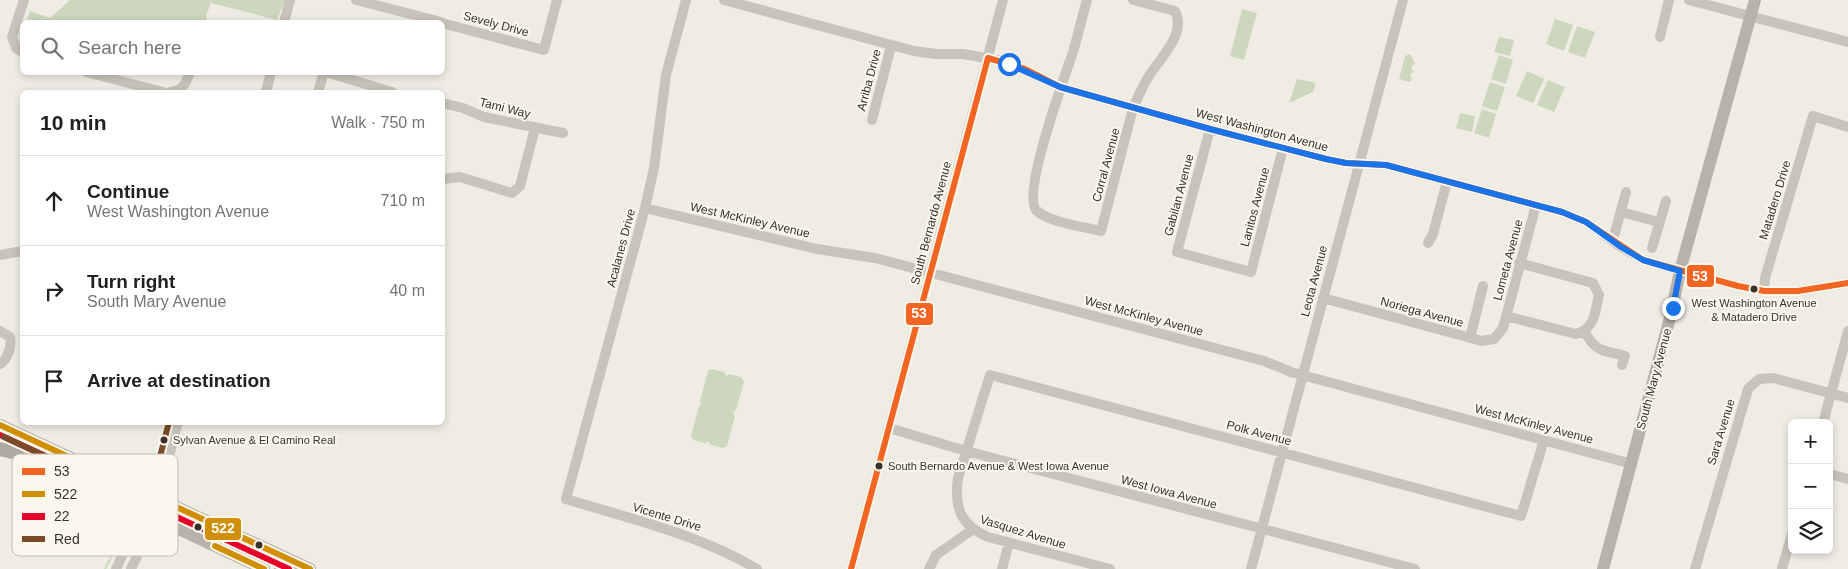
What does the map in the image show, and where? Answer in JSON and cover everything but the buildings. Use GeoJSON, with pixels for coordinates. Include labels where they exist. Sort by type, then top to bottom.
{"type":"FeatureCollection","features":[{"type":"Feature","properties":{"kind":"highway"},"geometry":{"type":"LineString","coordinates":[[0,447],[17,453]]}},
{"type":"Feature","properties":{"kind":"main road","name":"South Mary Avenue"},"geometry":{"type":"LineString","coordinates":[[1603,569],[1632,464],[1680,271],[1756,0]]}},
{"type":"Feature","properties":{"kind":"main road"},"geometry":{"type":"LineString","coordinates":[[0,425],[62,454]]}},
{"type":"Feature","properties":{"kind":"main road"},"geometry":{"type":"LineString","coordinates":[[178,508],[310,569]]}},
{"type":"Feature","properties":{"kind":"main road"},"geometry":{"type":"LineString","coordinates":[[178,529],[264,569]]}},
{"type":"Feature","properties":{"kind":"main road"},"geometry":{"type":"LineString","coordinates":[[280,569],[286,569]]}},
{"type":"Feature","properties":{"kind":"street"},"geometry":{"type":"LineString","coordinates":[[20,51],[16,48],[12,37],[24,0]]}},
{"type":"Feature","properties":{"kind":"street"},"geometry":{"type":"LineString","coordinates":[[285,20],[290,0]]}},
{"type":"Feature","properties":{"kind":"street","name":"Sevely Drive"},"geometry":{"type":"LineString","coordinates":[[356,0],[431,20]]}},
{"type":"Feature","properties":{"kind":"street","name":"Sevely Drive"},"geometry":{"type":"LineString","coordinates":[[445,24],[544,50],[557,0]]}},
{"type":"Feature","properties":{"kind":"street","name":"Acalanes Drive"},"geometry":{"type":"LineString","coordinates":[[566,500],[645,208],[654,168],[666,75],[686,0]]}},
{"type":"Feature","properties":{"kind":"street","name":"West Washington Avenue"},"geometry":{"type":"LineString","coordinates":[[724,0],[891,46],[934,54],[963,54],[988,58],[1025,69],[1060,87],[1210,129],[1326,159],[1386,165],[1536,206],[1586,222],[1643,260],[1738,286],[1764,290],[1798,291],[1848,283]]}},
{"type":"Feature","properties":{"kind":"street","name":"South Bernardo Avenue"},"geometry":{"type":"LineString","coordinates":[[851,569],[1003,0]]}},
{"type":"Feature","properties":{"kind":"street"},"geometry":{"type":"LineString","coordinates":[[1060,87],[1087,0]]}},
{"type":"Feature","properties":{"kind":"street","name":"Corral Avenue"},"geometry":{"type":"LineString","coordinates":[[1060,87],[1034,180],[1033,203],[1037,210],[1055,220],[1101,232],[1133,108],[1179,27],[1179,18],[1175,11],[1133,0]]}},
{"type":"Feature","properties":{"kind":"street","name":"Leota Avenue"},"geometry":{"type":"LineString","coordinates":[[1251,569],[1358,163],[1404,0]]}},
{"type":"Feature","properties":{"kind":"street"},"geometry":{"type":"LineString","coordinates":[[1660,37],[1669,0]]}},
{"type":"Feature","properties":{"kind":"street"},"geometry":{"type":"LineString","coordinates":[[1689,0],[1848,42]]}},
{"type":"Feature","properties":{"kind":"street","name":"Arriba Drive"},"geometry":{"type":"LineString","coordinates":[[872,120],[891,46]]}},
{"type":"Feature","properties":{"kind":"street"},"geometry":{"type":"LineString","coordinates":[[98,75],[155,90]]}},
{"type":"Feature","properties":{"kind":"street"},"geometry":{"type":"LineString","coordinates":[[179,90],[185,86],[189,75]]}},
{"type":"Feature","properties":{"kind":"street"},"geometry":{"type":"LineString","coordinates":[[266,90],[270,75]]}},
{"type":"Feature","properties":{"kind":"street"},"geometry":{"type":"LineString","coordinates":[[319,90],[324,75]]}},
{"type":"Feature","properties":{"kind":"street"},"geometry":{"type":"LineString","coordinates":[[335,75],[385,90]]}},
{"type":"Feature","properties":{"kind":"street","name":"Tami Way"},"geometry":{"type":"LineString","coordinates":[[445,104],[463,108],[484,117],[563,133]]}},
{"type":"Feature","properties":{"kind":"street","name":"Matadero Drive"},"geometry":{"type":"LineString","coordinates":[[1764,290],[1765,278],[1813,116],[1848,127]]}},
{"type":"Feature","properties":{"kind":"street"},"geometry":{"type":"LineString","coordinates":[[445,178],[460,178],[512,193],[520,186],[536,128]]}},
{"type":"Feature","properties":{"kind":"street","name":"Gabilan Avenue"},"geometry":{"type":"LineString","coordinates":[[1210,129],[1177,252],[1251,272]]}},
{"type":"Feature","properties":{"kind":"street","name":"Lanitos Avenue"},"geometry":{"type":"LineString","coordinates":[[1251,272],[1283,148]]}},
{"type":"Feature","properties":{"kind":"street"},"geometry":{"type":"LineString","coordinates":[[1428,243],[1433,234],[1447,182]]}},
{"type":"Feature","properties":{"kind":"street"},"geometry":{"type":"LineString","coordinates":[[1612,240],[1626,192]]}},
{"type":"Feature","properties":{"kind":"street"},"geometry":{"type":"LineString","coordinates":[[1652,248],[1666,201]]}},
{"type":"Feature","properties":{"kind":"street","name":"Lometa Avenue"},"geometry":{"type":"LineString","coordinates":[[1505,318],[1536,206]]}},
{"type":"Feature","properties":{"kind":"street","name":"West McKinley Avenue"},"geometry":{"type":"LineString","coordinates":[[645,208],[819,250],[875,258],[1264,362],[1302,375],[1632,464]]}},
{"type":"Feature","properties":{"kind":"street"},"geometry":{"type":"LineString","coordinates":[[1621,212],[1659,222]]}},
{"type":"Feature","properties":{"kind":"street"},"geometry":{"type":"LineString","coordinates":[[0,254],[20,250]]}},
{"type":"Feature","properties":{"kind":"street"},"geometry":{"type":"LineString","coordinates":[[1505,318],[1576,334],[1585,332],[1592,325],[1600,294],[1594,283],[1519,263]]}},
{"type":"Feature","properties":{"kind":"street"},"geometry":{"type":"LineString","coordinates":[[1470,338],[1483,286]]}},
{"type":"Feature","properties":{"kind":"street","name":"Noriega Avenue"},"geometry":{"type":"LineString","coordinates":[[1322,298],[1482,341],[1494,339],[1500,334],[1505,318]]}},
{"type":"Feature","properties":{"kind":"street"},"geometry":{"type":"LineString","coordinates":[[0,331],[10,337],[11,342],[6,360],[0,364]]}},
{"type":"Feature","properties":{"kind":"street"},"geometry":{"type":"LineString","coordinates":[[1825,419],[1848,331]]}},
{"type":"Feature","properties":{"kind":"street"},"geometry":{"type":"LineString","coordinates":[[1585,332],[1592,345],[1596,348],[1625,356],[1622,365]]}},
{"type":"Feature","properties":{"kind":"street","name":"Vasquez Avenue"},"geometry":{"type":"LineString","coordinates":[[990,375],[966,451],[956,493],[958,508],[972,530],[1009,543],[1110,569]]}},
{"type":"Feature","properties":{"kind":"street","name":"Polk Avenue"},"geometry":{"type":"LineString","coordinates":[[990,375],[1521,516],[1544,440]]}},
{"type":"Feature","properties":{"kind":"street","name":"Sara Avenue"},"geometry":{"type":"LineString","coordinates":[[1695,569],[1748,390],[1754,382],[1766,377],[1848,398]]}},
{"type":"Feature","properties":{"kind":"street"},"geometry":{"type":"LineString","coordinates":[[169,454],[177,425]]}},
{"type":"Feature","properties":{"kind":"street","name":"West Iowa Avenue"},"geometry":{"type":"LineString","coordinates":[[889,428],[966,451],[1415,569]]}},
{"type":"Feature","properties":{"kind":"street"},"geometry":{"type":"LineString","coordinates":[[1833,475],[1848,479]]}},
{"type":"Feature","properties":{"kind":"street","name":"Vicente Drive"},"geometry":{"type":"LineString","coordinates":[[566,500],[698,539],[722,549],[757,569]]}},
{"type":"Feature","properties":{"kind":"street"},"geometry":{"type":"LineString","coordinates":[[929,569],[936,556],[972,530]]}},
{"type":"Feature","properties":{"kind":"street"},"geometry":{"type":"LineString","coordinates":[[1002,569],[1009,543]]}},
{"type":"Feature","properties":{"kind":"street"},"geometry":{"type":"LineString","coordinates":[[1782,569],[1788,548]]}},
{"type":"Feature","properties":{"kind":"street"},"geometry":{"type":"LineString","coordinates":[[116,569],[122,556]]}},
{"type":"Feature","properties":{"kind":"street"},"geometry":{"type":"LineString","coordinates":[[131,569],[137,556]]}},
{"type":"Feature","properties":{"kind":"green space"},"geometry":{"type":"Polygon","coordinates":[[[70,0],[285,0],[277,20],[211,3],[206,16],[207,20],[27,20],[30,11],[50,18],[70,0]]]}},
{"type":"Feature","properties":{"kind":"green space"},"geometry":{"type":"Polygon","coordinates":[[[1242,9],[1257,13],[1244,60],[1230,56],[1242,9]]]}},
{"type":"Feature","properties":{"kind":"green space"},"geometry":{"type":"Polygon","coordinates":[[[1555,19],[1573,25],[1564,51],[1546,44],[1555,19]]]}},
{"type":"Feature","properties":{"kind":"green space"},"geometry":{"type":"Polygon","coordinates":[[[1577,26],[1595,32],[1585,58],[1568,52],[1577,26]]]}},
{"type":"Feature","properties":{"kind":"green space"},"geometry":{"type":"Polygon","coordinates":[[[1499,37],[1514,40],[1510,56],[1494,52],[1499,37]]]}},
{"type":"Feature","properties":{"kind":"green space"},"geometry":{"type":"Polygon","coordinates":[[[1410,54],[1415,64],[1411,67],[1414,72],[1410,74],[1412,80],[1409,82],[1399,79],[1405,56],[1410,54]]]}},
{"type":"Feature","properties":{"kind":"green space"},"geometry":{"type":"Polygon","coordinates":[[[1499,55],[1513,60],[1506,84],[1491,79],[1499,55]]]}},
{"type":"Feature","properties":{"kind":"green space"},"geometry":{"type":"Polygon","coordinates":[[[1527,71],[1544,79],[1533,103],[1516,96],[1527,71]]]}},
{"type":"Feature","properties":{"kind":"green space"},"geometry":{"type":"Polygon","coordinates":[[[1297,79],[1316,83],[1313,92],[1289,103],[1297,79]]]}},
{"type":"Feature","properties":{"kind":"green space"},"geometry":{"type":"Polygon","coordinates":[[[1548,80],[1565,87],[1554,112],[1537,105],[1548,80]]]}},
{"type":"Feature","properties":{"kind":"green space"},"geometry":{"type":"Polygon","coordinates":[[[1490,82],[1505,87],[1497,111],[1482,106],[1490,82]]]}},
{"type":"Feature","properties":{"kind":"green space"},"geometry":{"type":"Polygon","coordinates":[[[1482,109],[1496,114],[1489,138],[1474,133],[1482,109]]]}},
{"type":"Feature","properties":{"kind":"green space"},"geometry":{"type":"Polygon","coordinates":[[[1460,113],[1475,116],[1472,132],[1456,128],[1460,113]]]}},
{"type":"Feature","properties":{"kind":"green space"},"geometry":{"type":"Polygon","coordinates":[[[712,369],[724,372],[726,376],[730,374],[741,377],[744,382],[736,410],[733,412],[735,416],[727,446],[723,448],[711,445],[708,441],[705,443],[693,440],[691,436],[699,406],[702,404],[700,401],[708,371],[712,369]]]}},
{"type":"Feature","properties":{"kind":"green space"},"geometry":{"type":"Polygon","coordinates":[[[110,556],[112,556],[106,569],[104,569],[110,556]]]}},
{"type":"Feature","properties":{"kind":"transit line","name":"53"},"geometry":{"type":"LineString","coordinates":[[988,58],[1025,69],[1060,87],[1210,129],[1326,159],[1346,163],[1386,165],[1562,212],[1586,222],[1643,260],[1738,286],[1764,291],[1798,291],[1848,283]]}},
{"type":"Feature","properties":{"kind":"transit line","name":"53"},"geometry":{"type":"LineString","coordinates":[[851,569],[988,58]]}},
{"type":"Feature","properties":{"kind":"transit line","name":"522"},"geometry":{"type":"LineString","coordinates":[[0,425],[62,454]]}},
{"type":"Feature","properties":{"kind":"transit line","name":"Red"},"geometry":{"type":"LineString","coordinates":[[161,454],[168,425]]}},
{"type":"Feature","properties":{"kind":"transit line","name":"22"},"geometry":{"type":"LineString","coordinates":[[0,435],[41,454]]}},
{"type":"Feature","properties":{"kind":"transit line","name":"Red"},"geometry":{"type":"LineString","coordinates":[[4,437],[41,454]]}},
{"type":"Feature","properties":{"kind":"transit line","name":"522"},"geometry":{"type":"LineString","coordinates":[[178,508],[310,569]]}},
{"type":"Feature","properties":{"kind":"transit line","name":"22"},"geometry":{"type":"LineString","coordinates":[[178,518],[289,569]]}},
{"type":"Feature","properties":{"kind":"transit line","name":"522"},"geometry":{"type":"LineString","coordinates":[[215,546],[264,569]]}},
{"type":"Feature","properties":{"kind":"place","name":"West Washington Avenue & Matadero Drive"},"geometry":{"type":"Point","coordinates":[1754,289]}},
{"type":"Feature","properties":{"kind":"place","name":"Sylvan Avenue & El Camino Real"},"geometry":{"type":"Point","coordinates":[164,440]}},
{"type":"Feature","properties":{"kind":"place","name":"South Bernardo Avenue & West Iowa Avenue"},"geometry":{"type":"Point","coordinates":[879,466]}},
{"type":"Feature","properties":{"kind":"route"},"geometry":{"type":"LineString","coordinates":[[1009,64],[1025,69],[1060,87],[1210,129],[1326,159],[1346,163],[1386,165],[1562,212],[1586,222],[1643,260],[1680,271],[1673,308]]}}]}
